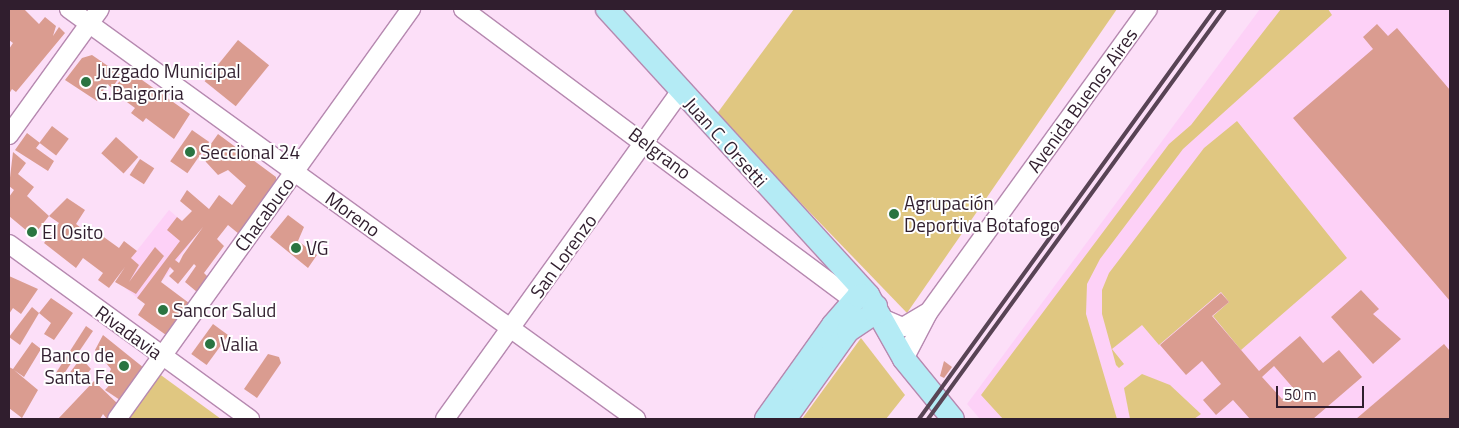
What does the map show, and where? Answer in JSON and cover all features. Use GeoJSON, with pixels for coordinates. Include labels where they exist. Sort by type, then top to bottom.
{"type":"FeatureCollection","features":[{"type":"Feature","properties":{"kind":"main road","name":"Juan C. Orsetti"},"geometry":{"type":"LineString","coordinates":[[607,9],[680,92],[848,274],[904,359],[953,419]]}},
{"type":"Feature","properties":{"kind":"main road"},"geometry":{"type":"LineString","coordinates":[[766,419],[869,307]]}},
{"type":"Feature","properties":{"kind":"main road"},"geometry":{"type":"LineString","coordinates":[[785,419],[848,331],[869,307]]}},
{"type":"Feature","properties":{"kind":"street","name":"Moreno"},"geometry":{"type":"LineString","coordinates":[[69,9],[636,419]]}},
{"type":"Feature","properties":{"kind":"street"},"geometry":{"type":"LineString","coordinates":[[9,135],[100,9]]}},
{"type":"Feature","properties":{"kind":"street","name":"Chacabuco"},"geometry":{"type":"LineString","coordinates":[[117,419],[411,9]]}},
{"type":"Feature","properties":{"kind":"street","name":"Belgrano"},"geometry":{"type":"LineString","coordinates":[[463,9],[869,307]]}},
{"type":"Feature","properties":{"kind":"street","name":"Avenida Buenos Aires"},"geometry":{"type":"LineString","coordinates":[[904,359],[928,312],[1148,9]]}},
{"type":"Feature","properties":{"kind":"street","name":"San Lorenzo"},"geometry":{"type":"LineString","coordinates":[[445,419],[680,92]]}},
{"type":"Feature","properties":{"kind":"street","name":"Rivadavia"},"geometry":{"type":"LineString","coordinates":[[9,244],[250,419]]}},
{"type":"Feature","properties":{"kind":"street","name":"Avenida Buenos Aires"},"geometry":{"type":"LineString","coordinates":[[869,307],[903,327],[928,312]]}},
{"type":"Feature","properties":{"kind":"shaded area","name":"Agrupación Deportiva Botafogo"},"geometry":{"type":"Polygon","coordinates":[[[794,9],[1117,9],[907,313],[716,115],[794,9]]]}},
{"type":"Feature","properties":{"kind":"shaded area"},"geometry":{"type":"Polygon","coordinates":[[[1260,9],[1450,9],[1450,419],[980,419],[967,404],[1260,9]]]}},
{"type":"Feature","properties":{"kind":"shaded area"},"geometry":{"type":"Polygon","coordinates":[[[1281,9],[1328,9],[1332,15],[1183,149],[1100,259],[1087,284],[1086,314],[1117,419],[1003,419],[981,395],[1169,144],[1191,125],[1281,9]]]}},
{"type":"Feature","properties":{"kind":"shaded area"},"geometry":{"type":"Polygon","coordinates":[[[1237,121],[1347,258],[1241,350],[1213,316],[1229,302],[1221,292],[1159,345],[1142,325],[1112,349],[1124,364],[1119,368],[1116,365],[1102,314],[1102,290],[1109,273],[1204,148],[1237,121]]]}},
{"type":"Feature","properties":{"kind":"shaded area"},"geometry":{"type":"Polygon","coordinates":[[[169,210],[197,234],[145,304],[125,288],[139,265],[131,258],[169,210]]]}},
{"type":"Feature","properties":{"kind":"shaded area"},"geometry":{"type":"Polygon","coordinates":[[[861,338],[905,395],[886,419],[802,419],[861,338]]]}},
{"type":"Feature","properties":{"kind":"shaded area"},"geometry":{"type":"Polygon","coordinates":[[[158,373],[221,419],[125,419],[158,373]]]}},
{"type":"Feature","properties":{"kind":"shaded area"},"geometry":{"type":"Polygon","coordinates":[[[1142,374],[1170,385],[1201,414],[1194,419],[1130,419],[1124,388],[1142,374]]]}},
{"type":"Feature","properties":{"kind":"building"},"geometry":{"type":"Polygon","coordinates":[[[9,9],[24,9],[39,24],[45,17],[56,26],[53,36],[59,27],[65,33],[16,92],[12,89],[9,94],[9,49],[13,43],[9,40],[9,9]]]}},
{"type":"Feature","properties":{"kind":"building"},"geometry":{"type":"Polygon","coordinates":[[[1377,24],[1388,36],[1397,28],[1450,90],[1450,301],[1293,118],[1373,49],[1363,37],[1377,24]]]}},
{"type":"Feature","properties":{"kind":"building"},"geometry":{"type":"Polygon","coordinates":[[[238,40],[269,65],[236,106],[205,81],[238,40]]]}},
{"type":"Feature","properties":{"kind":"building"},"geometry":{"type":"Polygon","coordinates":[[[92,55],[121,75],[112,88],[107,84],[97,101],[65,80],[82,58],[92,55]]]}},
{"type":"Feature","properties":{"kind":"building"},"geometry":{"type":"Polygon","coordinates":[[[128,70],[190,114],[174,139],[146,118],[143,122],[131,113],[135,108],[112,91],[128,70]]]}},
{"type":"Feature","properties":{"kind":"building"},"geometry":{"type":"Polygon","coordinates":[[[52,126],[69,139],[56,155],[39,143],[52,126]]]}},
{"type":"Feature","properties":{"kind":"building","name":"Seccional 24"},"geometry":{"type":"Polygon","coordinates":[[[192,130],[209,142],[187,173],[170,161],[192,130]]]}},
{"type":"Feature","properties":{"kind":"building"},"geometry":{"type":"Polygon","coordinates":[[[27,133],[40,143],[36,148],[54,161],[48,171],[15,150],[27,133]]]}},
{"type":"Feature","properties":{"kind":"building"},"geometry":{"type":"Polygon","coordinates":[[[218,134],[276,177],[276,182],[239,234],[228,225],[217,239],[224,246],[204,273],[208,277],[197,292],[185,282],[196,266],[194,264],[178,284],[169,276],[174,271],[170,267],[161,282],[189,303],[166,335],[138,315],[145,304],[137,298],[180,241],[167,230],[177,217],[182,221],[192,211],[180,201],[187,190],[209,209],[219,195],[232,205],[246,186],[228,170],[218,175],[206,162],[203,155],[218,134]],[[203,227],[175,260],[179,263],[203,227]]]}},
{"type":"Feature","properties":{"kind":"building"},"geometry":{"type":"Polygon","coordinates":[[[116,137],[138,157],[124,173],[101,153],[116,137]]]}},
{"type":"Feature","properties":{"kind":"building"},"geometry":{"type":"Polygon","coordinates":[[[13,152],[26,163],[18,174],[34,187],[27,196],[49,216],[33,236],[9,216],[9,197],[14,190],[9,186],[13,152]]]}},
{"type":"Feature","properties":{"kind":"building"},"geometry":{"type":"Polygon","coordinates":[[[140,159],[154,168],[144,184],[130,175],[140,159]]]}},
{"type":"Feature","properties":{"kind":"building"},"geometry":{"type":"Polygon","coordinates":[[[67,198],[85,210],[76,224],[96,240],[101,235],[119,248],[124,241],[137,251],[131,258],[139,265],[129,282],[155,247],[164,256],[136,294],[115,282],[125,267],[109,288],[98,280],[103,273],[83,258],[76,268],[44,243],[59,223],[49,216],[67,198]]]}},
{"type":"Feature","properties":{"kind":"building","name":"VG"},"geometry":{"type":"Polygon","coordinates":[[[288,215],[304,227],[298,241],[317,255],[308,268],[270,237],[288,215]]]}},
{"type":"Feature","properties":{"kind":"building"},"geometry":{"type":"Polygon","coordinates":[[[9,276],[38,289],[21,314],[13,308],[9,314],[9,276]]]}},
{"type":"Feature","properties":{"kind":"building"},"geometry":{"type":"Polygon","coordinates":[[[1361,290],[1379,309],[1373,314],[1401,339],[1373,364],[1331,317],[1361,290]]]}},
{"type":"Feature","properties":{"kind":"building"},"geometry":{"type":"Polygon","coordinates":[[[1221,293],[1229,302],[1212,316],[1259,371],[1300,336],[1323,363],[1339,350],[1362,377],[1313,419],[1250,419],[1233,400],[1216,415],[1203,400],[1221,384],[1202,361],[1186,375],[1160,345],[1221,293]],[[1274,366],[1262,377],[1282,399],[1294,389],[1274,366]]]}},
{"type":"Feature","properties":{"kind":"building"},"geometry":{"type":"Polygon","coordinates":[[[51,298],[73,313],[54,340],[44,334],[51,323],[39,313],[51,298]]]}},
{"type":"Feature","properties":{"kind":"building"},"geometry":{"type":"Polygon","coordinates":[[[32,307],[39,313],[20,345],[9,337],[32,307]]]}},
{"type":"Feature","properties":{"kind":"building","name":"Valia"},"geometry":{"type":"Polygon","coordinates":[[[213,324],[228,335],[207,365],[191,354],[213,324]]]}},
{"type":"Feature","properties":{"kind":"building"},"geometry":{"type":"Polygon","coordinates":[[[86,326],[93,331],[59,381],[54,376],[86,326]]]}},
{"type":"Feature","properties":{"kind":"building"},"geometry":{"type":"Polygon","coordinates":[[[103,335],[144,368],[120,400],[105,390],[113,381],[108,376],[111,369],[95,350],[103,335]]]}},
{"type":"Feature","properties":{"kind":"building"},"geometry":{"type":"Polygon","coordinates":[[[32,342],[41,349],[24,377],[14,370],[38,390],[22,418],[9,408],[9,367],[13,369],[32,342]]]}},
{"type":"Feature","properties":{"kind":"building"},"geometry":{"type":"Polygon","coordinates":[[[1444,344],[1450,351],[1450,419],[1356,419],[1444,344]]]}},
{"type":"Feature","properties":{"kind":"building"},"geometry":{"type":"Polygon","coordinates":[[[268,354],[279,357],[281,363],[257,398],[244,389],[268,354]]]}},
{"type":"Feature","properties":{"kind":"building"},"geometry":{"type":"Polygon","coordinates":[[[81,358],[91,369],[79,383],[68,375],[81,358]]]}},
{"type":"Feature","properties":{"kind":"building"},"geometry":{"type":"Polygon","coordinates":[[[944,361],[952,367],[944,378],[940,376],[944,361]]]}},
{"type":"Feature","properties":{"kind":"building"},"geometry":{"type":"Polygon","coordinates":[[[94,381],[118,404],[107,419],[103,414],[100,419],[58,419],[94,381]]]}},
{"type":"Feature","properties":{"kind":"railway"},"geometry":{"type":"LineString","coordinates":[[919,419],[1215,9]]}},
{"type":"Feature","properties":{"kind":"railway"},"geometry":{"type":"LineString","coordinates":[[928,419],[1225,9]]}},
{"type":"Feature","properties":{"kind":"place","name":"Juzgado Municipal G.Baigorria"},"geometry":{"type":"Point","coordinates":[86,82]}},
{"type":"Feature","properties":{"kind":"place","name":"Seccional 24"},"geometry":{"type":"Point","coordinates":[190,152]}},
{"type":"Feature","properties":{"kind":"place","name":"Agrupación Deportiva Botafogo"},"geometry":{"type":"Point","coordinates":[894,214]}},
{"type":"Feature","properties":{"kind":"place","name":"El Osito"},"geometry":{"type":"Point","coordinates":[32,232]}},
{"type":"Feature","properties":{"kind":"place","name":"VG"},"geometry":{"type":"Point","coordinates":[296,248]}},
{"type":"Feature","properties":{"kind":"place","name":"Sancor Salud"},"geometry":{"type":"Point","coordinates":[163,310]}},
{"type":"Feature","properties":{"kind":"place","name":"Valia"},"geometry":{"type":"Point","coordinates":[210,344]}},
{"type":"Feature","properties":{"kind":"place","name":"Banco de Santa Fe"},"geometry":{"type":"Point","coordinates":[124,366]}}]}
